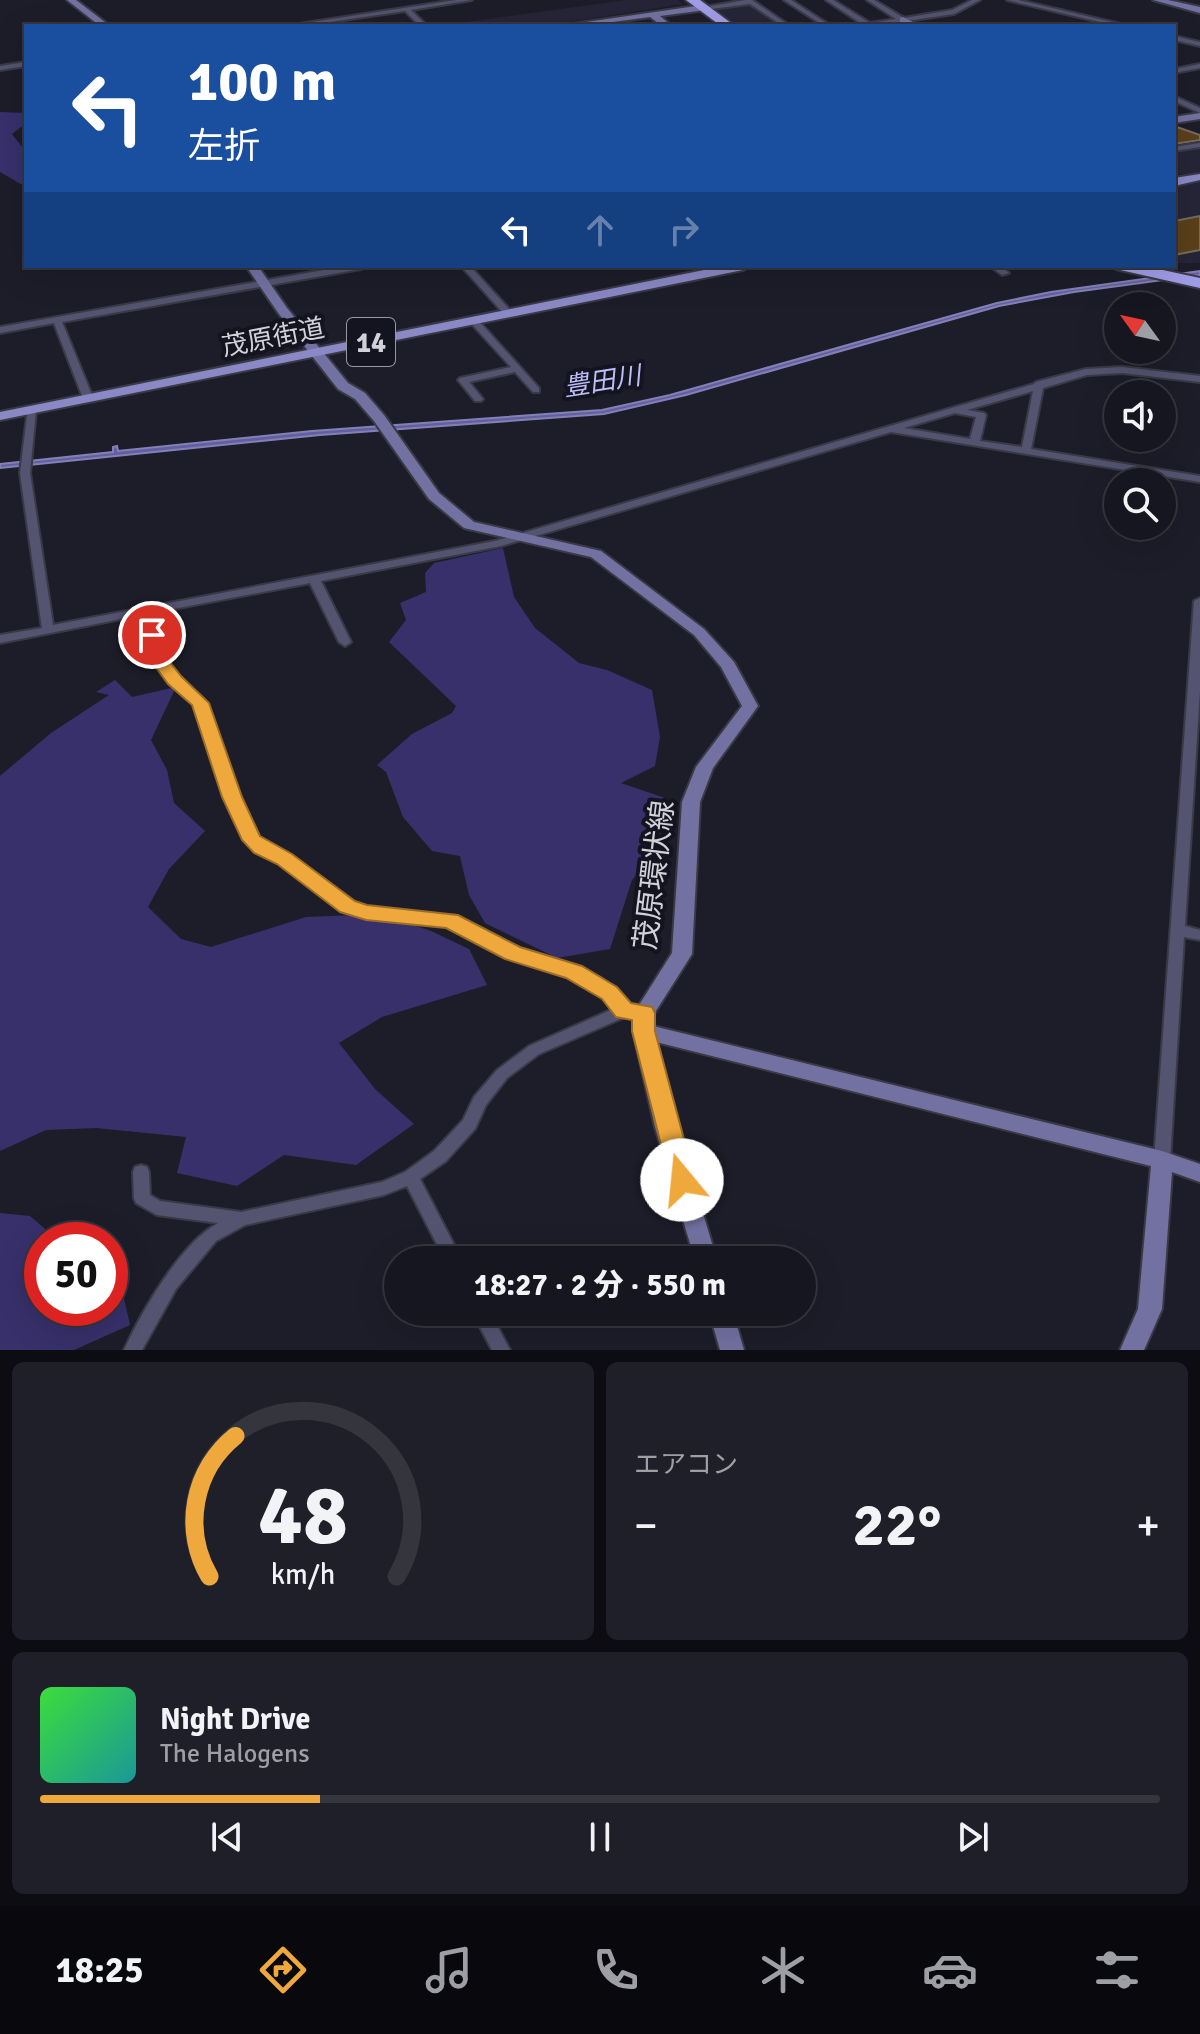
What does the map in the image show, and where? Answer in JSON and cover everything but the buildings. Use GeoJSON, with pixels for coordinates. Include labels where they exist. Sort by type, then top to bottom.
{"type":"FeatureCollection","features":[{"type":"Feature","properties":{"kind":"highway"},"geometry":{"type":"LineString","coordinates":[[683,0],[726,24]]}},
{"type":"Feature","properties":{"kind":"highway"},"geometry":{"type":"LineString","coordinates":[[696,5],[718,24]]}},
{"type":"Feature","properties":{"kind":"highway"},"geometry":{"type":"LineString","coordinates":[[1148,269],[1200,280]]}},
{"type":"Feature","properties":{"kind":"main road"},"geometry":{"type":"LineString","coordinates":[[71,0],[103,24]]}},
{"type":"Feature","properties":{"kind":"main road"},"geometry":{"type":"LineString","coordinates":[[1157,0],[1200,10]]}},
{"type":"Feature","properties":{"kind":"main road"},"geometry":{"type":"LineString","coordinates":[[584,24],[696,5]]}},
{"type":"Feature","properties":{"kind":"main road"},"geometry":{"type":"LineString","coordinates":[[651,14],[665,24]]}},
{"type":"Feature","properties":{"kind":"main road"},"geometry":{"type":"LineString","coordinates":[[903,20],[910,24]]}},
{"type":"Feature","properties":{"kind":"main road"},"geometry":{"type":"LineString","coordinates":[[1176,120],[1200,114]]}},
{"type":"Feature","properties":{"kind":"main road"},"geometry":{"type":"LineString","coordinates":[[1176,181],[1200,177]]}},
{"type":"Feature","properties":{"kind":"main road","name":"茂原環状線"},"geometry":{"type":"LineString","coordinates":[[253,268],[343,386],[360,396],[380,418],[434,496],[469,525],[489,532],[585,550],[600,557],[699,632],[728,665],[748,699],[750,706],[705,767],[691,802],[682,954],[644,1022]]}},
{"type":"Feature","properties":{"kind":"main road","name":"茂原街道"},"geometry":{"type":"LineString","coordinates":[[0,416],[733,268]]}},
{"type":"Feature","properties":{"kind":"main road"},"geometry":{"type":"LineString","coordinates":[[702,1246],[666,1127],[644,1022],[1162,1160],[1200,1173]]}},
{"type":"Feature","properties":{"kind":"main road"},"geometry":{"type":"LineString","coordinates":[[1132,1350],[1150,1309],[1162,1160]]}},
{"type":"Feature","properties":{"kind":"main road"},"geometry":{"type":"LineString","coordinates":[[725,1326],[732,1350]]}},
{"type":"Feature","properties":{"kind":"street"},"geometry":{"type":"LineString","coordinates":[[303,24],[469,0]]}},
{"type":"Feature","properties":{"kind":"street"},"geometry":{"type":"LineString","coordinates":[[787,0],[825,24]]}},
{"type":"Feature","properties":{"kind":"street"},"geometry":{"type":"LineString","coordinates":[[829,0],[867,24]]}},
{"type":"Feature","properties":{"kind":"street"},"geometry":{"type":"LineString","coordinates":[[876,24],[957,11],[977,0]]}},
{"type":"Feature","properties":{"kind":"street"},"geometry":{"type":"LineString","coordinates":[[1010,0],[1108,24]]}},
{"type":"Feature","properties":{"kind":"street"},"geometry":{"type":"LineString","coordinates":[[696,5],[749,1],[784,24]]}},
{"type":"Feature","properties":{"kind":"street"},"geometry":{"type":"LineString","coordinates":[[875,1],[903,20]]}},
{"type":"Feature","properties":{"kind":"street"},"geometry":{"type":"LineString","coordinates":[[406,9],[422,24]]}},
{"type":"Feature","properties":{"kind":"street"},"geometry":{"type":"LineString","coordinates":[[1176,38],[1200,44]]}},
{"type":"Feature","properties":{"kind":"street"},"geometry":{"type":"LineString","coordinates":[[0,68],[24,64]]}},
{"type":"Feature","properties":{"kind":"street"},"geometry":{"type":"LineString","coordinates":[[1176,71],[1200,66]]}},
{"type":"Feature","properties":{"kind":"street"},"geometry":{"type":"LineString","coordinates":[[1176,100],[1200,114]]}},
{"type":"Feature","properties":{"kind":"street"},"geometry":{"type":"LineString","coordinates":[[1176,149],[1200,145]]}},
{"type":"Feature","properties":{"kind":"street"},"geometry":{"type":"LineString","coordinates":[[0,330],[350,268]]}},
{"type":"Feature","properties":{"kind":"street"},"geometry":{"type":"LineString","coordinates":[[467,268],[508,313]]}},
{"type":"Feature","properties":{"kind":"street"},"geometry":{"type":"LineString","coordinates":[[997,268],[1005,273]]}},
{"type":"Feature","properties":{"kind":"street"},"geometry":{"type":"LineString","coordinates":[[57,320],[88,398]]}},
{"type":"Feature","properties":{"kind":"street"},"geometry":{"type":"LineString","coordinates":[[473,320],[536,390]]}},
{"type":"Feature","properties":{"kind":"street"},"geometry":{"type":"LineString","coordinates":[[478,399],[463,380],[517,369]]}},
{"type":"Feature","properties":{"kind":"street"},"geometry":{"type":"LineString","coordinates":[[0,639],[523,537],[1039,384],[1105,370],[1200,379]]}},
{"type":"Feature","properties":{"kind":"street"},"geometry":{"type":"LineString","coordinates":[[1026,451],[1039,384]]}},
{"type":"Feature","properties":{"kind":"street"},"geometry":{"type":"LineString","coordinates":[[31,410],[25,473],[48,630]]}},
{"type":"Feature","properties":{"kind":"street"},"geometry":{"type":"LineString","coordinates":[[954,410],[981,415],[974,443]]}},
{"type":"Feature","properties":{"kind":"street"},"geometry":{"type":"LineString","coordinates":[[889,429],[1200,479]]}},
{"type":"Feature","properties":{"kind":"street"},"geometry":{"type":"LineString","coordinates":[[314,579],[345,642]]}},
{"type":"Feature","properties":{"kind":"street"},"geometry":{"type":"LineString","coordinates":[[1162,1160],[1196,726],[1200,601]]}},
{"type":"Feature","properties":{"kind":"street"},"geometry":{"type":"LineString","coordinates":[[146,611],[158,658],[174,680],[200,703],[232,797],[252,840],[261,848],[284,859],[347,906],[366,913],[450,920],[513,953],[596,982],[624,1011],[644,1022]]}},
{"type":"Feature","properties":{"kind":"street"},"geometry":{"type":"LineString","coordinates":[[1178,930],[1200,935]]}},
{"type":"Feature","properties":{"kind":"street"},"geometry":{"type":"LineString","coordinates":[[133,1350],[170,1284],[210,1236],[241,1219],[384,1188],[411,1177],[440,1156],[469,1124],[480,1101],[502,1074],[534,1050],[624,1011]]}},
{"type":"Feature","properties":{"kind":"street"},"geometry":{"type":"LineString","coordinates":[[141,1172],[142,1198],[157,1208],[241,1219]]}},
{"type":"Feature","properties":{"kind":"street"},"geometry":{"type":"LineString","coordinates":[[411,1177],[447,1246]]}},
{"type":"Feature","properties":{"kind":"street"},"geometry":{"type":"LineString","coordinates":[[488,1326],[501,1350]]}},
{"type":"Feature","properties":{"kind":"shaded area"},"geometry":{"type":"Polygon","coordinates":[[[627,0],[677,0],[683,4],[556,24],[453,24],[627,0]]]}},
{"type":"Feature","properties":{"kind":"shaded area"},"geometry":{"type":"Polygon","coordinates":[[[749,3],[781,24],[734,24],[711,8],[749,3]]]}},
{"type":"Feature","properties":{"kind":"shaded area"},"geometry":{"type":"Polygon","coordinates":[[[0,112],[24,113],[24,125],[12,134],[24,149],[24,186],[0,172],[0,112]]]}},
{"type":"Feature","properties":{"kind":"shaded area"},"geometry":{"type":"Polygon","coordinates":[[[1200,146],[1200,174],[1176,174],[1176,151],[1200,146]]]}},
{"type":"Feature","properties":{"kind":"shaded area"},"geometry":{"type":"Polygon","coordinates":[[[1200,181],[1200,263],[1176,263],[1176,186],[1200,181]]]}},
{"type":"Feature","properties":{"kind":"shaded area"},"geometry":{"type":"Polygon","coordinates":[[[1200,271],[1200,275],[1074,292],[999,306],[686,395],[604,414],[320,435],[0,468],[0,464],[113,452],[113,447],[117,446],[118,451],[312,431],[602,410],[670,395],[997,303],[1051,292],[1200,271]]]}},
{"type":"Feature","properties":{"kind":"shaded area"},"geometry":{"type":"Polygon","coordinates":[[[503,548],[514,597],[535,628],[579,663],[607,670],[652,690],[660,737],[655,766],[621,783],[665,798],[664,819],[655,854],[632,880],[610,949],[557,958],[485,923],[469,895],[460,856],[432,851],[403,817],[386,772],[377,765],[412,734],[452,713],[456,706],[389,642],[406,620],[400,603],[426,592],[425,573],[434,563],[503,548]]]}},
{"type":"Feature","properties":{"kind":"shaded area"},"geometry":{"type":"Polygon","coordinates":[[[115,680],[132,697],[176,687],[151,740],[167,770],[174,803],[205,831],[169,869],[148,907],[181,939],[211,947],[306,917],[380,914],[431,931],[469,949],[487,985],[382,1017],[339,1043],[375,1089],[414,1124],[356,1165],[284,1155],[237,1186],[177,1173],[186,1137],[96,1128],[46,1130],[0,1151],[0,776],[51,733],[109,695],[96,692],[115,680]]]}},
{"type":"Feature","properties":{"kind":"shaded area"},"geometry":{"type":"Polygon","coordinates":[[[0,1213],[30,1216],[37,1222],[24,1222],[24,1326],[128,1326],[74,1350],[0,1350],[0,1213]]]}},
{"type":"Feature","properties":{"kind":"route"},"geometry":{"type":"LineString","coordinates":[[152,635],[158,658],[174,680],[200,703],[232,797],[252,840],[261,848],[284,859],[347,906],[366,913],[450,920],[513,953],[596,982],[624,1011],[644,1013],[643,1031],[682,1180]]}},
{"type":"Feature","properties":{"kind":"water label","name":"豊田川"},"geometry":{"type":"Point","coordinates":[602,381]}}]}
